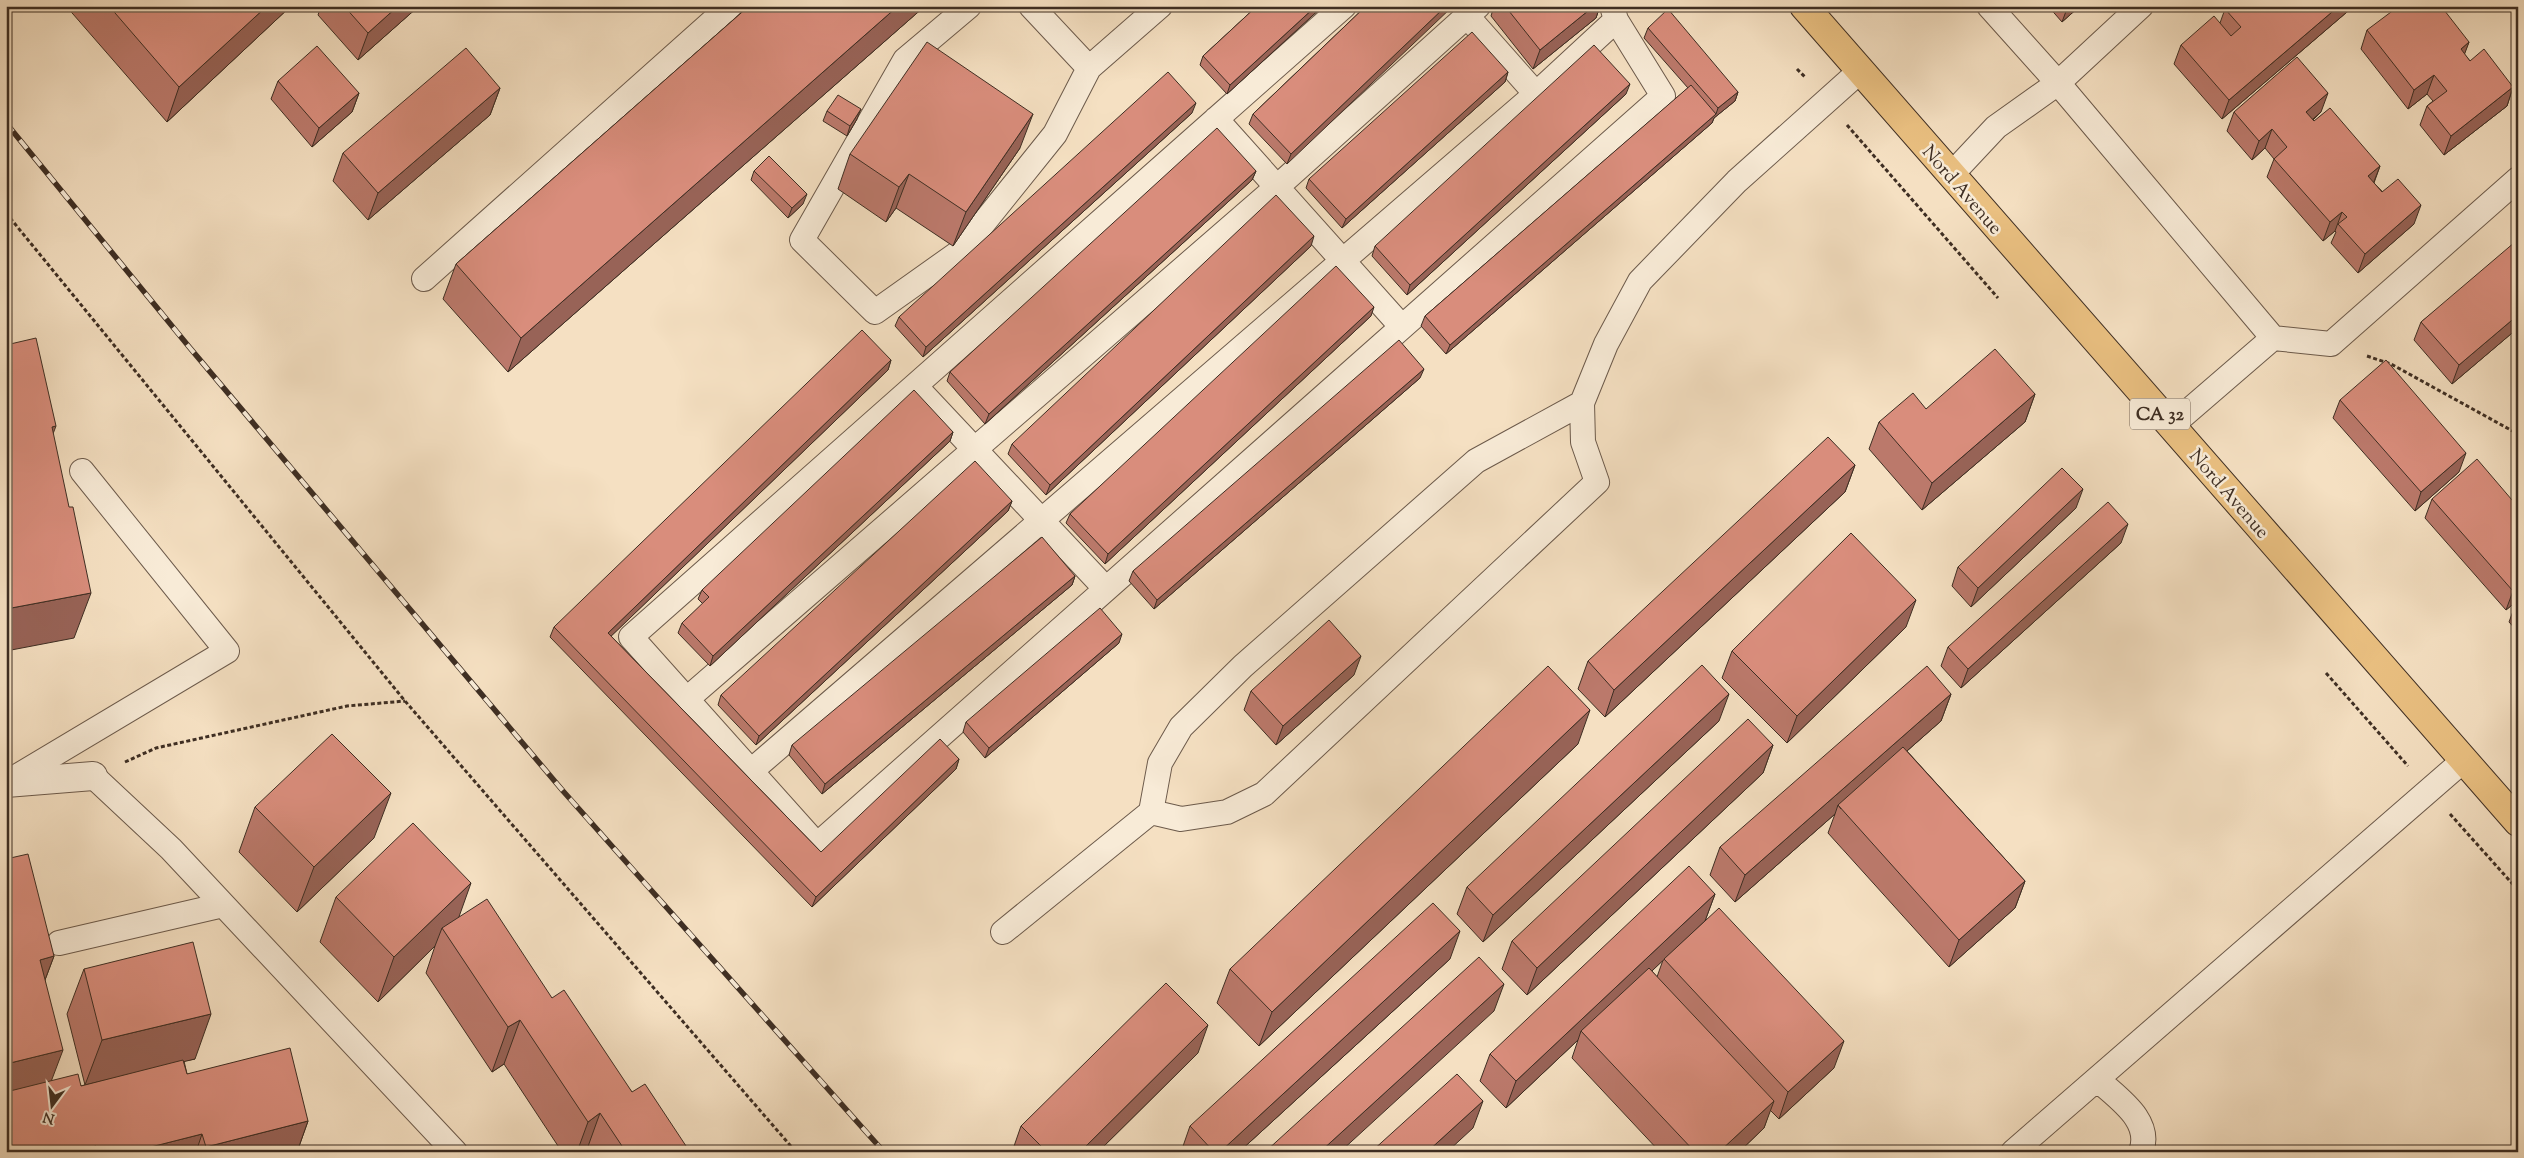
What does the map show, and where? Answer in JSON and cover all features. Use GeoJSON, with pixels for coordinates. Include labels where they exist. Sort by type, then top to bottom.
{"type":"FeatureCollection","features":[{"type":"Feature","properties":{"kind":"main road","name":"Nord Avenue"},"geometry":{"type":"LineString","coordinates":[[1804,6],[2518,822]]}},
{"type":"Feature","properties":{"kind":"street"},"geometry":{"type":"LineString","coordinates":[[6,783],[93,776]]}},
{"type":"Feature","properties":{"kind":"lane"},"geometry":{"type":"LineString","coordinates":[[424,279],[730,6]]}},
{"type":"Feature","properties":{"kind":"lane"},"geometry":{"type":"LineString","coordinates":[[969,6],[905,60],[802,240],[875,312],[961,251],[1055,134],[1090,68],[1160,6]]}},
{"type":"Feature","properties":{"kind":"lane"},"geometry":{"type":"LineString","coordinates":[[1031,6],[1090,68]]}},
{"type":"Feature","properties":{"kind":"lane"},"geometry":{"type":"LineString","coordinates":[[751,771],[1536,94],[1614,13],[1663,96],[817,845],[631,637],[1344,6]]}},
{"type":"Feature","properties":{"kind":"lane"},"geometry":{"type":"LineString","coordinates":[[1989,6],[2058,83],[2273,338],[2331,344],[2518,179]]}},
{"type":"Feature","properties":{"kind":"lane"},"geometry":{"type":"LineString","coordinates":[[1951,175],[1996,127],[2058,83],[2141,6]]}},
{"type":"Feature","properties":{"kind":"lane"},"geometry":{"type":"LineString","coordinates":[[687,699],[1277,187],[1473,11],[1536,94]]}},
{"type":"Feature","properties":{"kind":"lane"},"geometry":{"type":"LineString","coordinates":[[1150,812],[1181,818],[1228,812],[1264,794],[1597,482],[1583,442],[1582,403],[1606,344],[1640,281],[1737,181],[1860,71]]}},
{"type":"Feature","properties":{"kind":"lane"},"geometry":{"type":"LineString","coordinates":[[1216,119],[1402,327]]}},
{"type":"Feature","properties":{"kind":"lane"},"geometry":{"type":"LineString","coordinates":[[2171,426],[2273,338]]}},
{"type":"Feature","properties":{"kind":"lane"},"geometry":{"type":"LineString","coordinates":[[915,386],[1106,589]]}},
{"type":"Feature","properties":{"kind":"lane"},"geometry":{"type":"LineString","coordinates":[[1003,932],[1150,812],[1160,763],[1181,726],[1243,666],[1476,462],[1582,403]]}},
{"type":"Feature","properties":{"kind":"lane"},"geometry":{"type":"LineString","coordinates":[[6,783],[227,651],[82,471]]}},
{"type":"Feature","properties":{"kind":"lane"},"geometry":{"type":"LineString","coordinates":[[2013,1152],[2464,760]]}},
{"type":"Feature","properties":{"kind":"lane"},"geometry":{"type":"LineString","coordinates":[[93,776],[170,849],[455,1152]]}},
{"type":"Feature","properties":{"kind":"lane"},"geometry":{"type":"LineString","coordinates":[[59,943],[223,905]]}},
{"type":"Feature","properties":{"kind":"lane"},"geometry":{"type":"LineString","coordinates":[[2097,1079],[2136,1116],[2144,1131],[2141,1152]]}},
{"type":"Feature","properties":{"kind":"path"},"geometry":{"type":"LineString","coordinates":[[1797,68],[1998,298]]}},
{"type":"Feature","properties":{"kind":"path"},"geometry":{"type":"LineString","coordinates":[[6,213],[405,701],[796,1152]]}},
{"type":"Feature","properties":{"kind":"path"},"geometry":{"type":"LineString","coordinates":[[2331,344],[2391,364],[2518,434]]}},
{"type":"Feature","properties":{"kind":"path"},"geometry":{"type":"LineString","coordinates":[[93,776],[156,748],[347,706],[405,701]]}},
{"type":"Feature","properties":{"kind":"building"},"geometry":{"type":"Polygon","coordinates":[[[109,6],[267,6],[179,87],[109,6]]]}},
{"type":"Feature","properties":{"kind":"building"},"geometry":{"type":"Polygon","coordinates":[[[344,6],[398,6],[368,33],[344,6]]]}},
{"type":"Feature","properties":{"kind":"building"},"geometry":{"type":"Polygon","coordinates":[[[749,6],[898,6],[521,338],[456,264],[749,6]]]}},
{"type":"Feature","properties":{"kind":"building"},"geometry":{"type":"Polygon","coordinates":[[[1257,6],[1316,6],[1230,85],[1203,56],[1257,6]]]}},
{"type":"Feature","properties":{"kind":"building"},"geometry":{"type":"Polygon","coordinates":[[[1366,6],[1446,6],[1291,154],[1253,114],[1366,6]]]}},
{"type":"Feature","properties":{"kind":"building"},"geometry":{"type":"Polygon","coordinates":[[[1505,6],[1594,6],[1540,50],[1505,6]]]}},
{"type":"Feature","properties":{"kind":"building"},"geometry":{"type":"Polygon","coordinates":[[[2228,6],[2339,6],[2229,100],[2181,45],[2214,16],[2231,36],[2241,27],[2225,9],[2228,6]]]}},
{"type":"Feature","properties":{"kind":"building"},"geometry":{"type":"Polygon","coordinates":[[[2399,6],[2441,6],[2469,42],[2461,49],[2470,61],[2484,49],[2513,87],[2451,136],[2427,106],[2447,91],[2434,75],[2414,90],[2367,30],[2399,6]]]}},
{"type":"Feature","properties":{"kind":"building"},"geometry":{"type":"Polygon","coordinates":[[[1668,9],[1738,92],[1718,108],[1648,28],[1668,9]]]}},
{"type":"Feature","properties":{"kind":"building"},"geometry":{"type":"Polygon","coordinates":[[[1472,32],[1508,72],[1346,219],[1309,179],[1472,32]]]}},
{"type":"Feature","properties":{"kind":"building"},"geometry":{"type":"Polygon","coordinates":[[[927,42],[1033,114],[966,212],[909,174],[899,187],[850,154],[927,42]]]}},
{"type":"Feature","properties":{"kind":"building"},"geometry":{"type":"Polygon","coordinates":[[[1594,45],[1630,84],[1410,285],[1375,246],[1594,45]]]}},
{"type":"Feature","properties":{"kind":"building"},"geometry":{"type":"Polygon","coordinates":[[[317,46],[359,93],[319,128],[278,81],[317,46]]]}},
{"type":"Feature","properties":{"kind":"building"},"geometry":{"type":"Polygon","coordinates":[[[466,48],[500,88],[378,193],[343,153],[466,48]]]}},
{"type":"Feature","properties":{"kind":"building"},"geometry":{"type":"Polygon","coordinates":[[[2297,57],[2328,93],[2306,112],[2314,121],[2330,108],[2380,166],[2368,176],[2382,192],[2398,179],[2421,205],[2365,254],[2338,224],[2347,217],[2342,212],[2330,222],[2274,159],[2287,147],[2272,129],[2259,141],[2234,112],[2297,57]]]}},
{"type":"Feature","properties":{"kind":"building"},"geometry":{"type":"Polygon","coordinates":[[[1168,72],[1196,103],[926,347],[899,317],[1168,72]]]}},
{"type":"Feature","properties":{"kind":"building"},"geometry":{"type":"Polygon","coordinates":[[[1691,85],[1716,114],[1450,345],[1425,316],[1691,85]]]}},
{"type":"Feature","properties":{"kind":"building"},"geometry":{"type":"Polygon","coordinates":[[[838,95],[861,109],[850,126],[827,111],[838,95]]]}},
{"type":"Feature","properties":{"kind":"building"},"geometry":{"type":"Polygon","coordinates":[[[1217,128],[1256,171],[989,414],[950,372],[1217,128]]]}},
{"type":"Feature","properties":{"kind":"building"},"geometry":{"type":"Polygon","coordinates":[[[769,156],[807,194],[792,208],[754,171],[769,156]]]}},
{"type":"Feature","properties":{"kind":"building"},"geometry":{"type":"Polygon","coordinates":[[[1276,195],[1314,236],[1050,485],[1012,444],[1276,195]]]}},
{"type":"Feature","properties":{"kind":"building"},"geometry":{"type":"Polygon","coordinates":[[[2515,242],[2518,245],[2518,315],[2459,365],[2421,322],[2515,242]]]}},
{"type":"Feature","properties":{"kind":"building"},"geometry":{"type":"Polygon","coordinates":[[[1336,266],[1374,307],[1108,554],[1070,514],[1336,266]]]}},
{"type":"Feature","properties":{"kind":"building"},"geometry":{"type":"Polygon","coordinates":[[[862,330],[891,360],[608,633],[821,852],[940,739],[959,759],[816,897],[554,627],[862,330]]]}},
{"type":"Feature","properties":{"kind":"building"},"geometry":{"type":"Polygon","coordinates":[[[36,338],[56,426],[52,427],[69,507],[73,507],[91,593],[6,609],[6,345],[36,338]]]}},
{"type":"Feature","properties":{"kind":"building"},"geometry":{"type":"Polygon","coordinates":[[[1399,340],[1424,369],[1157,600],[1133,571],[1399,340]]]}},
{"type":"Feature","properties":{"kind":"building"},"geometry":{"type":"Polygon","coordinates":[[[1995,349],[2035,394],[1932,483],[1879,422],[1913,393],[1926,409],[1995,349]]]}},
{"type":"Feature","properties":{"kind":"building"},"geometry":{"type":"Polygon","coordinates":[[[2386,360],[2466,453],[2421,492],[2340,400],[2386,360]]]}},
{"type":"Feature","properties":{"kind":"building"},"geometry":{"type":"Polygon","coordinates":[[[914,390],[953,432],[713,656],[682,623],[709,597],[702,590],[914,390]]]}},
{"type":"Feature","properties":{"kind":"building"},"geometry":{"type":"Polygon","coordinates":[[[1828,437],[1855,465],[1614,690],[1588,661],[1828,437]]]}},
{"type":"Feature","properties":{"kind":"building"},"geometry":{"type":"Polygon","coordinates":[[[2477,459],[2518,507],[2518,587],[2513,591],[2432,499],[2477,459]]]}},
{"type":"Feature","properties":{"kind":"building"},"geometry":{"type":"Polygon","coordinates":[[[975,461],[1012,501],[759,736],[721,695],[975,461]]]}},
{"type":"Feature","properties":{"kind":"building"},"geometry":{"type":"Polygon","coordinates":[[[2062,468],[2083,489],[1978,588],[1958,567],[2062,468]]]}},
{"type":"Feature","properties":{"kind":"building"},"geometry":{"type":"Polygon","coordinates":[[[2108,502],[2128,524],[1968,669],[1948,647],[2108,502]]]}},
{"type":"Feature","properties":{"kind":"building"},"geometry":{"type":"Polygon","coordinates":[[[1851,533],[1916,600],[1797,716],[1732,651],[1851,533]]]}},
{"type":"Feature","properties":{"kind":"building"},"geometry":{"type":"Polygon","coordinates":[[[1042,537],[1075,576],[825,784],[792,745],[1042,537]]]}},
{"type":"Feature","properties":{"kind":"building"},"geometry":{"type":"Polygon","coordinates":[[[1100,608],[1122,634],[989,748],[966,722],[1100,608]]]}},
{"type":"Feature","properties":{"kind":"building"},"geometry":{"type":"Polygon","coordinates":[[[1329,620],[1361,656],[1283,726],[1251,691],[1329,620]]]}},
{"type":"Feature","properties":{"kind":"building"},"geometry":{"type":"Polygon","coordinates":[[[1702,665],[1729,694],[1493,915],[1467,887],[1702,665]]]}},
{"type":"Feature","properties":{"kind":"building"},"geometry":{"type":"Polygon","coordinates":[[[1548,666],[1590,710],[1272,1012],[1230,969],[1548,666]]]}},
{"type":"Feature","properties":{"kind":"building"},"geometry":{"type":"Polygon","coordinates":[[[1927,666],[1951,694],[1745,875],[1720,847],[1927,666]]]}},
{"type":"Feature","properties":{"kind":"building"},"geometry":{"type":"Polygon","coordinates":[[[1748,719],[1773,745],[1537,968],[1512,941],[1748,719]]]}},
{"type":"Feature","properties":{"kind":"building"},"geometry":{"type":"Polygon","coordinates":[[[332,734],[391,793],[314,867],[255,807],[332,734]]]}},
{"type":"Feature","properties":{"kind":"building"},"geometry":{"type":"Polygon","coordinates":[[[1903,747],[2025,881],[1959,940],[1838,805],[1903,747]]]}},
{"type":"Feature","properties":{"kind":"building"},"geometry":{"type":"Polygon","coordinates":[[[413,823],[471,883],[394,957],[336,897],[413,823]]]}},
{"type":"Feature","properties":{"kind":"building"},"geometry":{"type":"Polygon","coordinates":[[[28,854],[54,956],[40,960],[63,1050],[6,1064],[6,859],[28,854]]]}},
{"type":"Feature","properties":{"kind":"building"},"geometry":{"type":"Polygon","coordinates":[[[1689,866],[1715,894],[1516,1081],[1490,1054],[1689,866]]]}},
{"type":"Feature","properties":{"kind":"building"},"geometry":{"type":"Polygon","coordinates":[[[487,899],[552,998],[564,990],[632,1092],[645,1084],[690,1152],[626,1152],[600,1113],[588,1122],[520,1020],[508,1027],[442,928],[487,899]]]}},
{"type":"Feature","properties":{"kind":"building"},"geometry":{"type":"Polygon","coordinates":[[[1433,903],[1460,931],[1220,1152],[1214,1152],[1190,1126],[1433,903]]]}},
{"type":"Feature","properties":{"kind":"building"},"geometry":{"type":"Polygon","coordinates":[[[1719,908],[1844,1041],[1788,1092],[1664,959],[1719,908]]]}},
{"type":"Feature","properties":{"kind":"building"},"geometry":{"type":"Polygon","coordinates":[[[193,942],[211,1014],[102,1040],[84,969],[193,942]]]}},
{"type":"Feature","properties":{"kind":"building"},"geometry":{"type":"Polygon","coordinates":[[[1479,957],[1504,984],[1320,1152],[1265,1152],[1479,957]]]}},
{"type":"Feature","properties":{"kind":"building"},"geometry":{"type":"Polygon","coordinates":[[[1649,968],[1774,1101],[1719,1152],[1695,1152],[1581,1031],[1649,968]]]}},
{"type":"Feature","properties":{"kind":"building"},"geometry":{"type":"Polygon","coordinates":[[[1166,983],[1208,1025],[1080,1152],[1047,1152],[1021,1126],[1166,983]]]}},
{"type":"Feature","properties":{"kind":"building"},"geometry":{"type":"Polygon","coordinates":[[[290,1048],[308,1121],[206,1147],[202,1134],[131,1152],[97,1152],[96,1146],[72,1152],[6,1152],[6,1092],[78,1074],[81,1086],[183,1060],[187,1074],[290,1048]]]}},
{"type":"Feature","properties":{"kind":"building"},"geometry":{"type":"Polygon","coordinates":[[[1457,1074],[1483,1101],[1427,1152],[1371,1152],[1457,1074]]]}},
{"type":"Feature","properties":{"kind":"railway"},"geometry":{"type":"LineString","coordinates":[[6,123],[190,348],[563,791],[884,1152]]}}]}
